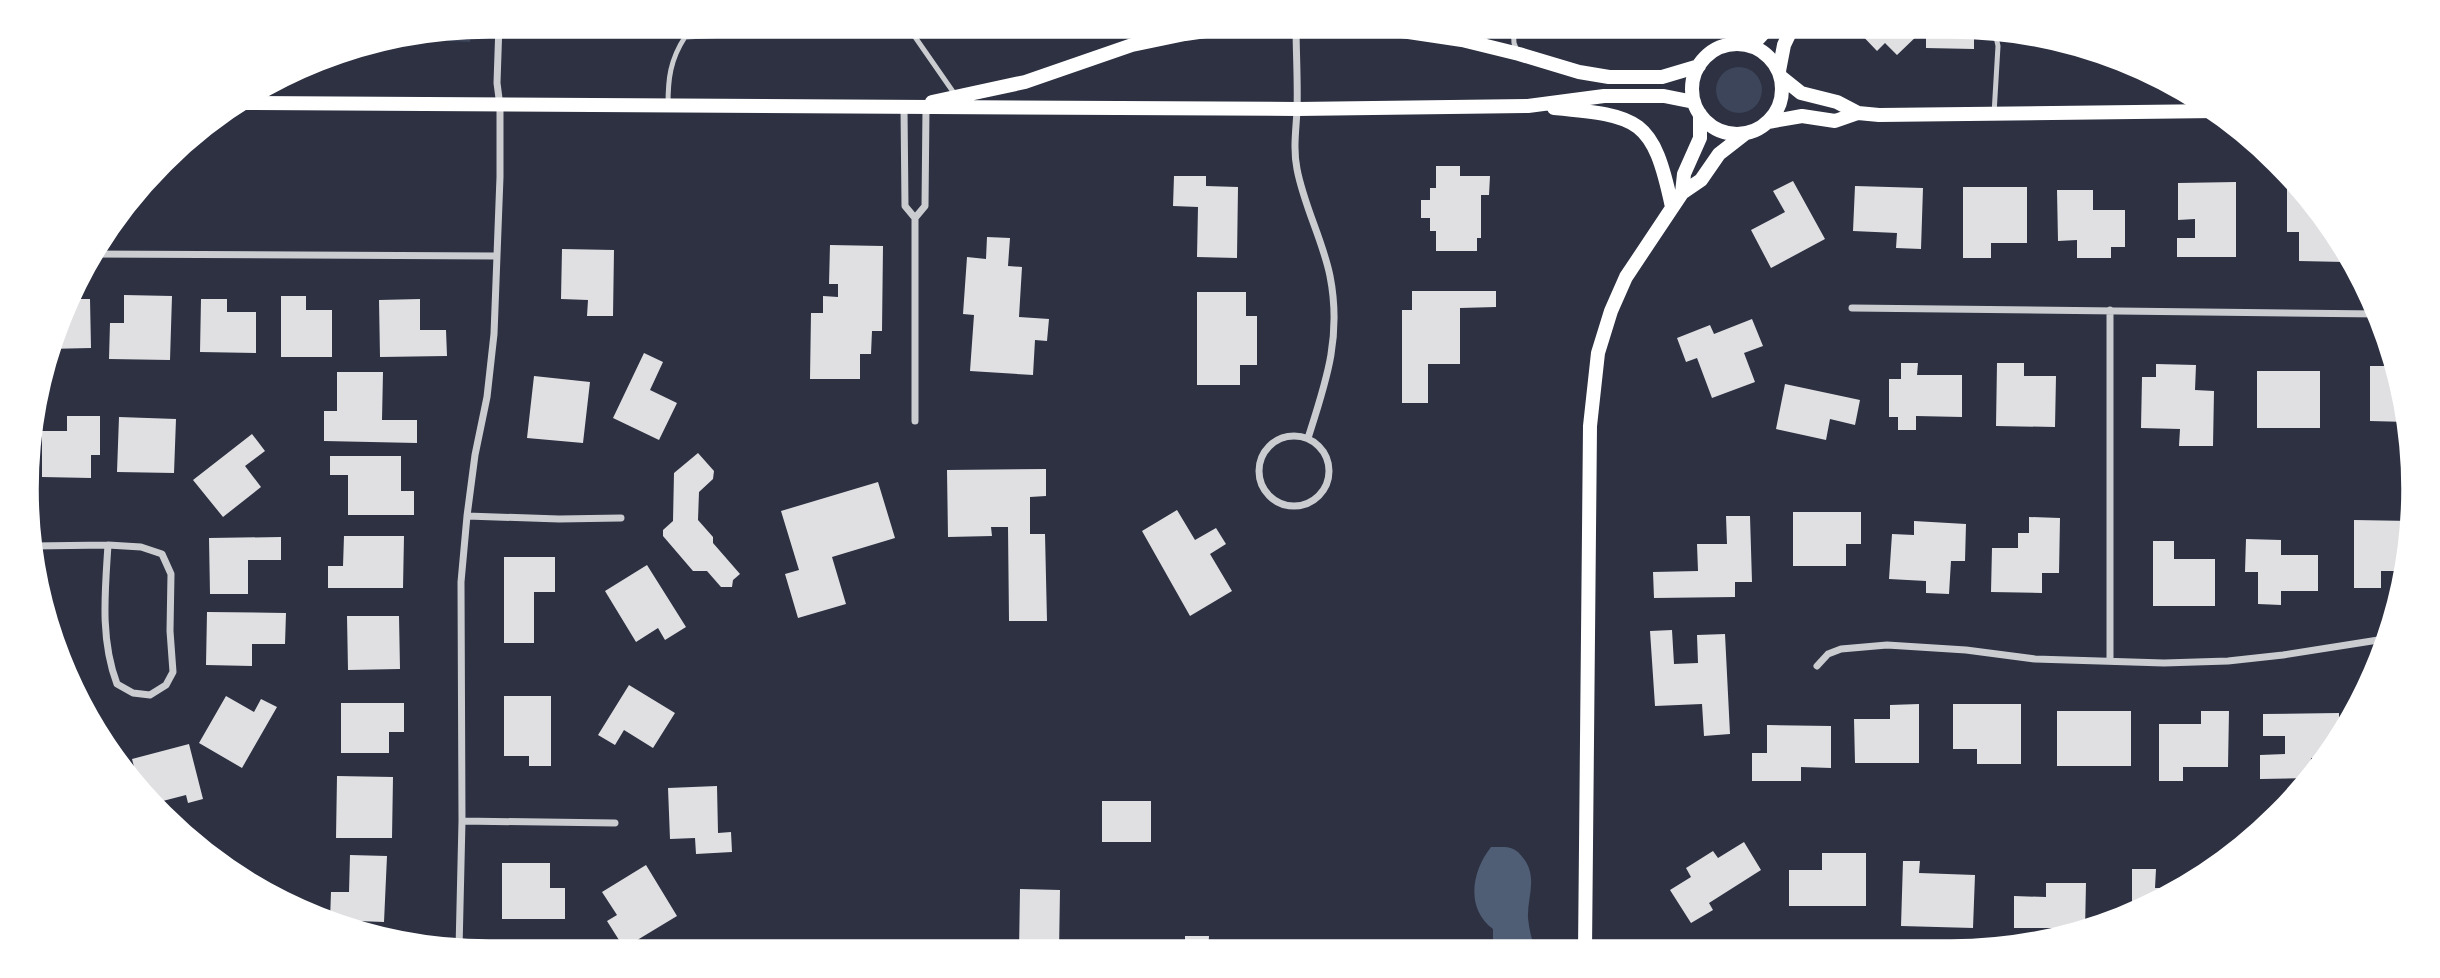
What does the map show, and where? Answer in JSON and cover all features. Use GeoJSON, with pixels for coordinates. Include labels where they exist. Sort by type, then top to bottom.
{"type":"FeatureCollection","features":[{"type":"Feature","properties":{"kind":"main road"},"geometry":{"type":"LineString","coordinates":[[904,108],[1025,82],[1132,45],[1171,37]]}},
{"type":"Feature","properties":{"kind":"main road"},"geometry":{"type":"LineString","coordinates":[[1444,37],[1519,54],[1579,72],[1609,77],[1662,78],[1699,66]]}},
{"type":"Feature","properties":{"kind":"main road"},"geometry":{"type":"LineString","coordinates":[[1682,193],[1684,174],[1700,138],[1694,78],[1699,66],[1715,50],[1759,37]]}},
{"type":"Feature","properties":{"kind":"main road"},"geometry":{"type":"LineString","coordinates":[[1768,122],[1781,101],[1783,89],[1780,74],[1788,37]]}},
{"type":"Feature","properties":{"kind":"main road"},"geometry":{"type":"LineString","coordinates":[[1738,44],[1762,52],[1772,60],[1780,74],[1801,93],[1837,102],[1858,113]]}},
{"type":"Feature","properties":{"kind":"main road"},"geometry":{"type":"LineString","coordinates":[[1528,106],[1604,96],[1664,96],[1697,108],[1709,124],[1720,131],[1746,133]]}},
{"type":"Feature","properties":{"kind":"main road"},"geometry":{"type":"LineString","coordinates":[[253,103],[1297,109],[1528,106],[1603,113],[1640,127],[1656,149],[1664,170],[1672,207]]}},
{"type":"Feature","properties":{"kind":"main road"},"geometry":{"type":"LineString","coordinates":[[1586,941],[1590,426],[1598,353],[1611,311],[1626,277],[1682,193],[1701,180],[1719,154],[1746,133],[1768,122],[1802,116],[1835,121],[1858,113],[2199,111]]}},
{"type":"Feature","properties":{"kind":"street"},"geometry":{"type":"LineString","coordinates":[[459,940],[462,821],[461,582],[475,455],[487,397],[494,334],[500,177],[499,37]]}},
{"type":"Feature","properties":{"kind":"street"},"geometry":{"type":"LineString","coordinates":[[1296,37],[1297,109],[1294,149],[1307,209],[1330,275],[1336,328],[1325,384],[1308,438]]}},
{"type":"Feature","properties":{"kind":"street"},"geometry":{"type":"LineString","coordinates":[[904,108],[905,205],[915,219],[915,421]]}},
{"type":"Feature","properties":{"kind":"street"},"geometry":{"type":"LineString","coordinates":[[915,219],[925,206],[926,108]]}},
{"type":"Feature","properties":{"kind":"street"},"geometry":{"type":"LineString","coordinates":[[103,254],[496,256]]}},
{"type":"Feature","properties":{"kind":"street"},"geometry":{"type":"LineString","coordinates":[[1852,308],[2368,314]]}},
{"type":"Feature","properties":{"kind":"street"},"geometry":{"type":"LineString","coordinates":[[2110,310],[2110,662]]}},
{"type":"Feature","properties":{"kind":"street"},"geometry":{"type":"LineString","coordinates":[[1283,437],[1308,438],[1320,446],[1327,457],[1330,469],[1328,481],[1321,495],[1311,502],[1299,506],[1280,503],[1270,497],[1259,475],[1264,452],[1283,437]]}},
{"type":"Feature","properties":{"kind":"street"},"geometry":{"type":"LineString","coordinates":[[467,516],[621,518]]}},
{"type":"Feature","properties":{"kind":"street"},"geometry":{"type":"LineString","coordinates":[[41,546],[108,545],[141,547],[162,554],[171,574],[173,672],[166,685],[150,695],[133,693],[117,684],[109,663],[104,608],[108,545]]}},
{"type":"Feature","properties":{"kind":"street"},"geometry":{"type":"LineString","coordinates":[[1817,666],[1828,654],[1841,649],[1887,645],[1966,650],[2035,659],[2164,663],[2228,660],[2377,640]]}},
{"type":"Feature","properties":{"kind":"street"},"geometry":{"type":"LineString","coordinates":[[462,821],[615,823]]}},
{"type":"Feature","properties":{"kind":"lane"},"geometry":{"type":"LineString","coordinates":[[667,105],[667,76],[674,53],[685,37]]}},
{"type":"Feature","properties":{"kind":"lane"},"geometry":{"type":"LineString","coordinates":[[915,37],[957,96]]}},
{"type":"Feature","properties":{"kind":"lane"},"geometry":{"type":"LineString","coordinates":[[1480,44],[1485,37]]}},
{"type":"Feature","properties":{"kind":"lane"},"geometry":{"type":"LineString","coordinates":[[1514,37],[1519,54]]}},
{"type":"Feature","properties":{"kind":"lane"},"geometry":{"type":"LineString","coordinates":[[1994,114],[1997,40]]}},
{"type":"Feature","properties":{"kind":"shaded area"},"geometry":{"type":"Polygon","coordinates":[[[471,38],[470,42],[435,41],[471,38]]]}},
{"type":"Feature","properties":{"kind":"shaded area"},"geometry":{"type":"Polygon","coordinates":[[[1739,67],[1755,74],[1762,90],[1755,106],[1739,113],[1723,106],[1716,90],[1723,74],[1739,67]]]}},
{"type":"Feature","properties":{"kind":"shaded area"},"geometry":{"type":"Polygon","coordinates":[[[1491,847],[1506,847],[1520,854],[1528,866],[1531,881],[1528,918],[1533,941],[1493,941],[1493,929],[1478,911],[1475,900],[1476,878],[1491,847]]]}},
{"type":"Feature","properties":{"kind":"building"},"geometry":{"type":"Polygon","coordinates":[[[1864,37],[1916,37],[1897,55],[1885,43],[1877,51],[1864,37]]]}},
{"type":"Feature","properties":{"kind":"building"},"geometry":{"type":"Polygon","coordinates":[[[1926,37],[1974,38],[1974,49],[1926,48],[1926,37]]]}},
{"type":"Feature","properties":{"kind":"building"},"geometry":{"type":"Polygon","coordinates":[[[1436,166],[1460,166],[1460,176],[1490,176],[1489,195],[1481,195],[1481,238],[1477,238],[1477,251],[1436,251],[1436,231],[1430,231],[1430,218],[1421,218],[1421,200],[1430,200],[1430,188],[1436,188],[1436,166]]]}},
{"type":"Feature","properties":{"kind":"building"},"geometry":{"type":"Polygon","coordinates":[[[1174,176],[1206,176],[1206,186],[1238,187],[1237,258],[1197,257],[1198,207],[1173,206],[1174,176]]]}},
{"type":"Feature","properties":{"kind":"building"},"geometry":{"type":"Polygon","coordinates":[[[1793,181],[1825,239],[1771,268],[1751,230],[1785,212],[1773,191],[1793,181]]]}},
{"type":"Feature","properties":{"kind":"building"},"geometry":{"type":"Polygon","coordinates":[[[2236,182],[2236,257],[2177,257],[2177,238],[2195,238],[2195,219],[2178,220],[2178,183],[2236,182]]]}},
{"type":"Feature","properties":{"kind":"building"},"geometry":{"type":"Polygon","coordinates":[[[1855,186],[1923,188],[1921,249],[1896,248],[1897,233],[1853,231],[1855,186]]]}},
{"type":"Feature","properties":{"kind":"building"},"geometry":{"type":"Polygon","coordinates":[[[1963,187],[2027,187],[2027,243],[1991,243],[1991,258],[1963,258],[1963,187]]]}},
{"type":"Feature","properties":{"kind":"building"},"geometry":{"type":"Polygon","coordinates":[[[2287,189],[2289,189],[2310,214],[2342,262],[2299,261],[2299,232],[2287,232],[2287,189]]]}},
{"type":"Feature","properties":{"kind":"building"},"geometry":{"type":"Polygon","coordinates":[[[2057,190],[2093,190],[2093,210],[2125,210],[2125,247],[2111,247],[2111,258],[2077,258],[2077,240],[2058,241],[2057,190]]]}},
{"type":"Feature","properties":{"kind":"building"},"geometry":{"type":"Polygon","coordinates":[[[987,237],[1010,238],[1008,266],[1022,267],[1019,317],[1049,319],[1047,341],[1035,340],[1033,375],[970,371],[974,315],[963,314],[967,257],[986,259],[987,237]]]}},
{"type":"Feature","properties":{"kind":"building"},"geometry":{"type":"Polygon","coordinates":[[[830,245],[883,246],[882,331],[872,331],[871,354],[860,354],[860,379],[810,379],[811,313],[823,313],[823,296],[838,297],[838,284],[829,284],[830,245]]]}},
{"type":"Feature","properties":{"kind":"building"},"geometry":{"type":"Polygon","coordinates":[[[562,249],[614,250],[613,316],[587,316],[588,300],[561,299],[562,249]]]}},
{"type":"Feature","properties":{"kind":"building"},"geometry":{"type":"Polygon","coordinates":[[[1412,291],[1496,291],[1496,307],[1460,308],[1460,364],[1428,364],[1428,403],[1402,403],[1402,310],[1412,310],[1412,291]]]}},
{"type":"Feature","properties":{"kind":"building"},"geometry":{"type":"Polygon","coordinates":[[[1197,292],[1246,292],[1246,316],[1257,316],[1257,365],[1240,365],[1240,385],[1197,385],[1197,292]]]}},
{"type":"Feature","properties":{"kind":"building"},"geometry":{"type":"Polygon","coordinates":[[[124,295],[172,296],[170,360],[109,359],[110,323],[124,323],[124,295]]]}},
{"type":"Feature","properties":{"kind":"building"},"geometry":{"type":"Polygon","coordinates":[[[281,296],[306,296],[306,310],[332,310],[332,357],[281,357],[281,296]]]}},
{"type":"Feature","properties":{"kind":"building"},"geometry":{"type":"Polygon","coordinates":[[[79,299],[90,299],[91,348],[59,349],[79,299]]]}},
{"type":"Feature","properties":{"kind":"building"},"geometry":{"type":"Polygon","coordinates":[[[201,299],[227,299],[227,312],[256,312],[256,353],[200,352],[201,299]]]}},
{"type":"Feature","properties":{"kind":"building"},"geometry":{"type":"Polygon","coordinates":[[[420,299],[420,330],[446,330],[447,356],[380,357],[379,300],[420,299]]]}},
{"type":"Feature","properties":{"kind":"building"},"geometry":{"type":"Polygon","coordinates":[[[1752,319],[1763,346],[1744,353],[1755,382],[1712,398],[1697,358],[1686,362],[1677,338],[1710,325],[1714,334],[1752,319]]]}},
{"type":"Feature","properties":{"kind":"building"},"geometry":{"type":"Polygon","coordinates":[[[644,353],[663,362],[650,390],[677,403],[659,440],[613,418],[644,353]]]}},
{"type":"Feature","properties":{"kind":"building"},"geometry":{"type":"Polygon","coordinates":[[[1901,363],[1918,363],[1917,375],[1962,375],[1962,417],[1916,416],[1916,430],[1898,430],[1898,417],[1889,417],[1889,379],[1901,379],[1901,363]]]}},
{"type":"Feature","properties":{"kind":"building"},"geometry":{"type":"Polygon","coordinates":[[[1997,363],[2024,363],[2024,376],[2056,376],[2055,427],[1996,426],[1997,363]]]}},
{"type":"Feature","properties":{"kind":"building"},"geometry":{"type":"Polygon","coordinates":[[[2156,364],[2196,365],[2195,390],[2214,391],[2213,446],[2179,446],[2180,429],[2141,428],[2142,377],[2156,377],[2156,364]]]}},
{"type":"Feature","properties":{"kind":"building"},"geometry":{"type":"Polygon","coordinates":[[[2370,366],[2386,366],[2398,422],[2370,421],[2370,366]]]}},
{"type":"Feature","properties":{"kind":"building"},"geometry":{"type":"Polygon","coordinates":[[[2257,371],[2320,371],[2320,428],[2257,428],[2257,371]]]}},
{"type":"Feature","properties":{"kind":"building"},"geometry":{"type":"Polygon","coordinates":[[[337,372],[383,372],[382,420],[417,420],[417,443],[324,441],[324,411],[337,411],[337,372]]]}},
{"type":"Feature","properties":{"kind":"building"},"geometry":{"type":"Polygon","coordinates":[[[534,376],[590,382],[583,443],[527,438],[534,376]]]}},
{"type":"Feature","properties":{"kind":"building"},"geometry":{"type":"Polygon","coordinates":[[[1785,384],[1860,400],[1855,425],[1830,419],[1826,440],[1776,429],[1785,384]]]}},
{"type":"Feature","properties":{"kind":"building"},"geometry":{"type":"Polygon","coordinates":[[[67,416],[100,416],[100,455],[91,455],[91,478],[42,477],[42,431],[67,431],[67,416]]]}},
{"type":"Feature","properties":{"kind":"building"},"geometry":{"type":"Polygon","coordinates":[[[119,417],[176,419],[174,473],[117,472],[119,417]]]}},
{"type":"Feature","properties":{"kind":"building"},"geometry":{"type":"Polygon","coordinates":[[[252,434],[265,451],[245,466],[261,487],[223,517],[193,480],[252,434]]]}},
{"type":"Feature","properties":{"kind":"building"},"geometry":{"type":"Polygon","coordinates":[[[698,453],[714,471],[713,479],[699,492],[698,520],[713,537],[713,543],[740,574],[733,580],[732,587],[721,587],[707,571],[693,571],[663,536],[663,530],[673,521],[674,473],[698,453]]]}},
{"type":"Feature","properties":{"kind":"building"},"geometry":{"type":"Polygon","coordinates":[[[330,456],[401,456],[401,491],[414,491],[414,515],[348,515],[348,475],[330,475],[330,456]]]}},
{"type":"Feature","properties":{"kind":"building"},"geometry":{"type":"Polygon","coordinates":[[[1046,469],[1046,496],[1030,497],[1030,534],[1045,534],[1047,621],[1009,621],[1008,527],[991,527],[992,536],[948,537],[947,470],[1046,469]]]}},
{"type":"Feature","properties":{"kind":"building"},"geometry":{"type":"Polygon","coordinates":[[[878,482],[895,538],[832,557],[846,604],[798,618],[785,574],[799,570],[781,511],[878,482]]]}},
{"type":"Feature","properties":{"kind":"building"},"geometry":{"type":"Polygon","coordinates":[[[1177,510],[1195,540],[1216,528],[1226,544],[1210,554],[1232,591],[1190,616],[1142,531],[1177,510]]]}},
{"type":"Feature","properties":{"kind":"building"},"geometry":{"type":"Polygon","coordinates":[[[1793,512],[1861,512],[1861,544],[1846,544],[1846,566],[1793,566],[1793,512]]]}},
{"type":"Feature","properties":{"kind":"building"},"geometry":{"type":"Polygon","coordinates":[[[1726,516],[1750,516],[1752,582],[1735,582],[1735,597],[1654,598],[1653,572],[1698,571],[1697,544],[1727,544],[1726,516]]]}},
{"type":"Feature","properties":{"kind":"building"},"geometry":{"type":"Polygon","coordinates":[[[2029,517],[2060,518],[2059,573],[2042,573],[2042,593],[1991,592],[1992,548],[2018,548],[2018,533],[2029,533],[2029,517]]]}},
{"type":"Feature","properties":{"kind":"building"},"geometry":{"type":"Polygon","coordinates":[[[2354,520],[2402,521],[2396,571],[2381,571],[2381,588],[2354,588],[2354,520]]]}},
{"type":"Feature","properties":{"kind":"building"},"geometry":{"type":"Polygon","coordinates":[[[1914,521],[1966,524],[1965,561],[1951,561],[1949,594],[1926,593],[1926,581],[1889,579],[1892,534],[1914,535],[1914,521]]]}},
{"type":"Feature","properties":{"kind":"building"},"geometry":{"type":"Polygon","coordinates":[[[344,536],[404,536],[403,588],[328,588],[328,566],[343,566],[344,536]]]}},
{"type":"Feature","properties":{"kind":"building"},"geometry":{"type":"Polygon","coordinates":[[[281,537],[281,560],[248,560],[248,594],[210,594],[209,538],[281,537]]]}},
{"type":"Feature","properties":{"kind":"building"},"geometry":{"type":"Polygon","coordinates":[[[2246,539],[2281,540],[2281,555],[2318,555],[2318,591],[2281,591],[2281,605],[2258,604],[2258,572],[2245,572],[2246,539]]]}},
{"type":"Feature","properties":{"kind":"building"},"geometry":{"type":"Polygon","coordinates":[[[2153,541],[2174,541],[2174,559],[2215,559],[2215,606],[2153,606],[2153,541]]]}},
{"type":"Feature","properties":{"kind":"building"},"geometry":{"type":"Polygon","coordinates":[[[504,557],[555,557],[555,592],[534,592],[534,643],[504,643],[504,557]]]}},
{"type":"Feature","properties":{"kind":"building"},"geometry":{"type":"Polygon","coordinates":[[[647,565],[686,627],[665,640],[658,628],[636,642],[605,591],[647,565]]]}},
{"type":"Feature","properties":{"kind":"building"},"geometry":{"type":"Polygon","coordinates":[[[207,612],[286,613],[285,644],[252,644],[252,666],[206,665],[207,612]]]}},
{"type":"Feature","properties":{"kind":"building"},"geometry":{"type":"Polygon","coordinates":[[[347,616],[399,616],[400,669],[348,670],[347,616]]]}},
{"type":"Feature","properties":{"kind":"building"},"geometry":{"type":"Polygon","coordinates":[[[1672,630],[1674,664],[1698,663],[1697,635],[1725,634],[1730,734],[1704,736],[1702,704],[1655,706],[1650,631],[1672,630]]]}},
{"type":"Feature","properties":{"kind":"building"},"geometry":{"type":"Polygon","coordinates":[[[629,685],[675,713],[653,748],[624,730],[615,745],[598,735],[629,685]]]}},
{"type":"Feature","properties":{"kind":"building"},"geometry":{"type":"Polygon","coordinates":[[[226,696],[254,712],[261,699],[277,707],[242,768],[199,743],[226,696]]]}},
{"type":"Feature","properties":{"kind":"building"},"geometry":{"type":"Polygon","coordinates":[[[504,696],[551,696],[551,766],[529,766],[529,756],[504,756],[504,696]]]}},
{"type":"Feature","properties":{"kind":"building"},"geometry":{"type":"Polygon","coordinates":[[[341,703],[404,703],[404,732],[389,732],[389,753],[341,753],[341,703]]]}},
{"type":"Feature","properties":{"kind":"building"},"geometry":{"type":"Polygon","coordinates":[[[1919,704],[1919,763],[1855,763],[1854,719],[1890,719],[1890,705],[1919,704]]]}},
{"type":"Feature","properties":{"kind":"building"},"geometry":{"type":"Polygon","coordinates":[[[1953,704],[2021,704],[2021,764],[1977,764],[1977,749],[1953,749],[1953,704]]]}},
{"type":"Feature","properties":{"kind":"building"},"geometry":{"type":"Polygon","coordinates":[[[2057,711],[2131,711],[2131,766],[2057,766],[2057,711]]]}},
{"type":"Feature","properties":{"kind":"building"},"geometry":{"type":"Polygon","coordinates":[[[2201,711],[2229,711],[2228,767],[2183,767],[2183,781],[2159,781],[2159,724],[2201,724],[2201,711]]]}},
{"type":"Feature","properties":{"kind":"building"},"geometry":{"type":"Polygon","coordinates":[[[2339,713],[2339,721],[2298,778],[2260,779],[2260,755],[2285,754],[2285,736],[2263,736],[2263,714],[2339,713]]]}},
{"type":"Feature","properties":{"kind":"building"},"geometry":{"type":"Polygon","coordinates":[[[1767,725],[1831,726],[1831,768],[1801,767],[1801,781],[1752,781],[1752,753],[1767,753],[1767,725]]]}},
{"type":"Feature","properties":{"kind":"building"},"geometry":{"type":"Polygon","coordinates":[[[189,744],[203,799],[188,803],[186,795],[162,801],[135,770],[132,759],[189,744]]]}},
{"type":"Feature","properties":{"kind":"building"},"geometry":{"type":"Polygon","coordinates":[[[337,776],[393,777],[392,838],[336,838],[337,776]]]}},
{"type":"Feature","properties":{"kind":"building"},"geometry":{"type":"Polygon","coordinates":[[[717,786],[718,833],[731,832],[732,852],[696,854],[695,838],[670,839],[668,788],[717,786]]]}},
{"type":"Feature","properties":{"kind":"building"},"geometry":{"type":"Polygon","coordinates":[[[1102,801],[1151,801],[1151,842],[1102,842],[1102,801]]]}},
{"type":"Feature","properties":{"kind":"building"},"geometry":{"type":"Polygon","coordinates":[[[1744,842],[1761,870],[1709,903],[1713,910],[1691,923],[1670,890],[1691,877],[1686,868],[1713,851],[1718,858],[1744,842]]]}},
{"type":"Feature","properties":{"kind":"building"},"geometry":{"type":"Polygon","coordinates":[[[1822,853],[1866,853],[1866,906],[1789,906],[1789,870],[1822,870],[1822,853]]]}},
{"type":"Feature","properties":{"kind":"building"},"geometry":{"type":"Polygon","coordinates":[[[350,855],[387,856],[384,922],[356,921],[330,912],[331,892],[349,892],[350,855]]]}},
{"type":"Feature","properties":{"kind":"building"},"geometry":{"type":"Polygon","coordinates":[[[1903,861],[1920,861],[1919,873],[1975,875],[1973,928],[1901,926],[1903,861]]]}},
{"type":"Feature","properties":{"kind":"building"},"geometry":{"type":"Polygon","coordinates":[[[502,863],[550,863],[550,888],[565,888],[565,919],[502,919],[502,863]]]}},
{"type":"Feature","properties":{"kind":"building"},"geometry":{"type":"Polygon","coordinates":[[[646,865],[677,916],[636,941],[620,941],[607,921],[617,915],[602,892],[646,865]]]}},
{"type":"Feature","properties":{"kind":"building"},"geometry":{"type":"Polygon","coordinates":[[[2132,869],[2156,869],[2155,888],[2164,888],[2132,903],[2132,869]]]}},
{"type":"Feature","properties":{"kind":"building"},"geometry":{"type":"Polygon","coordinates":[[[2046,883],[2086,883],[2085,920],[2059,928],[2014,928],[2014,896],[2046,897],[2046,883]]]}},
{"type":"Feature","properties":{"kind":"building"},"geometry":{"type":"Polygon","coordinates":[[[1020,889],[1060,890],[1059,941],[1019,941],[1020,889]]]}},
{"type":"Feature","properties":{"kind":"building"},"geometry":{"type":"Polygon","coordinates":[[[1185,936],[1209,936],[1209,941],[1185,941],[1185,936]]]}}]}
